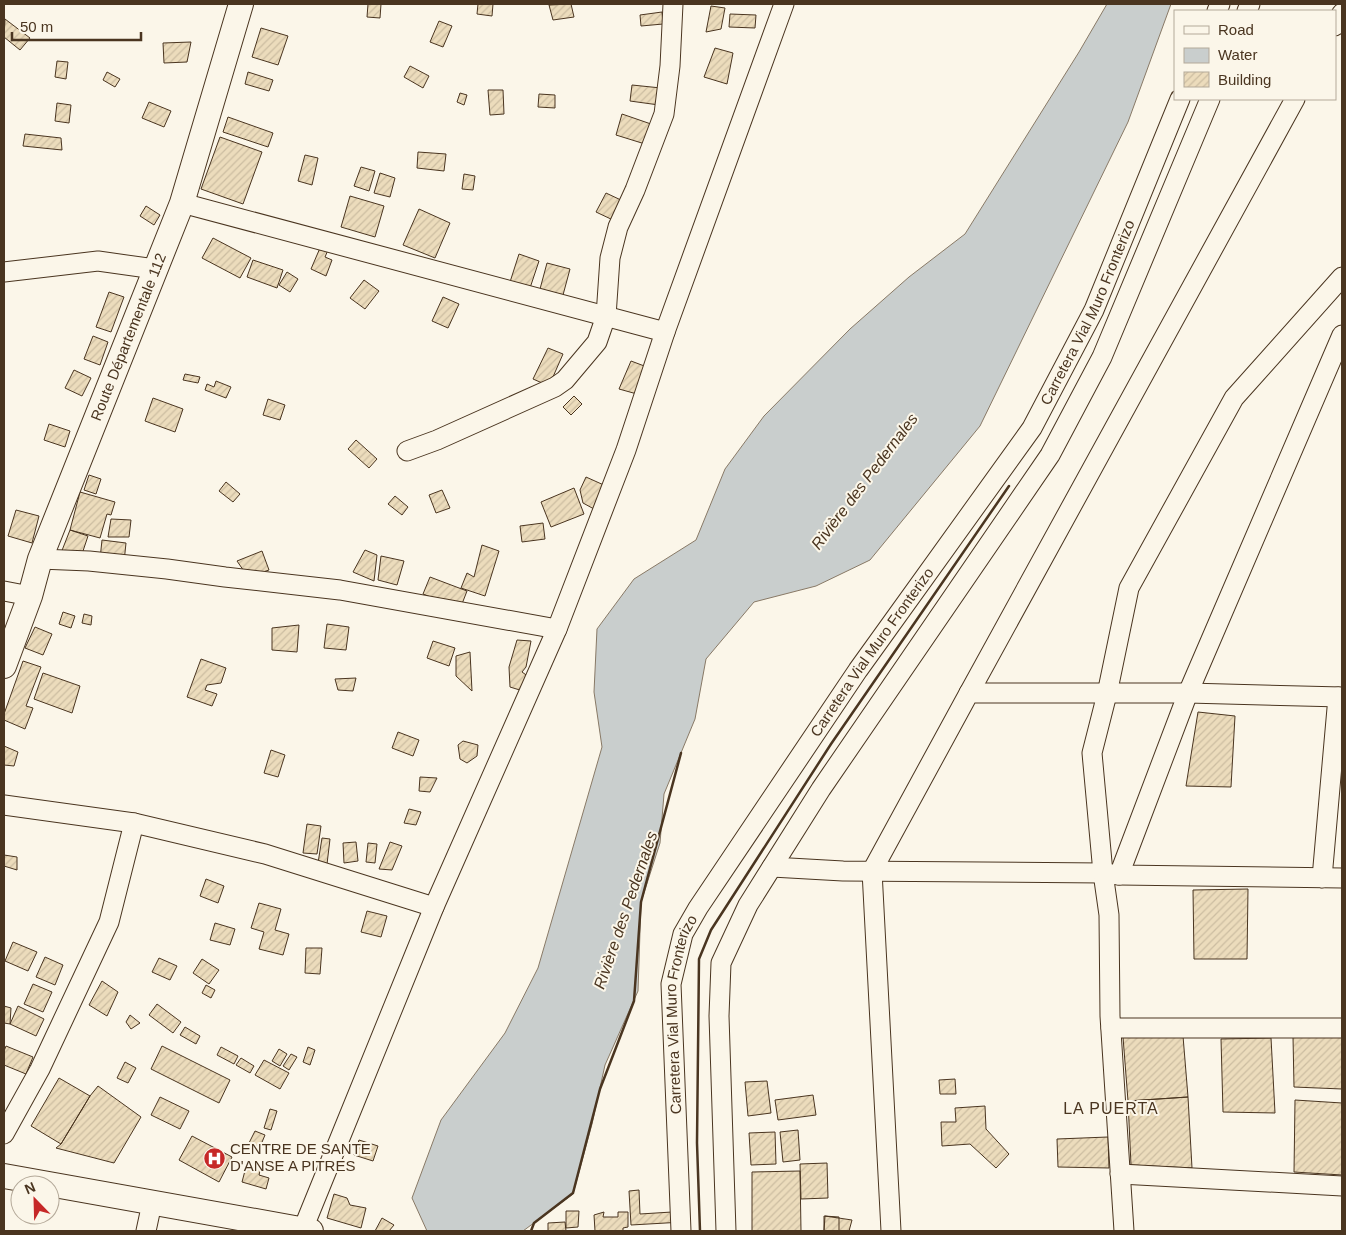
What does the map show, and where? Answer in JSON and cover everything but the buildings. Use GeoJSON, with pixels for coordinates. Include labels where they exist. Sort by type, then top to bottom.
{"type":"FeatureCollection","features":[{"type":"Feature","properties":{"kind":"main road","name":"Route Départementale 112"},"geometry":{"type":"LineString","coordinates":[[4,666],[30,596],[40,559],[182,203],[241,4]]}},
{"type":"Feature","properties":{"kind":"main road"},"geometry":{"type":"LineString","coordinates":[[4,1176],[307,1230]]}},
{"type":"Feature","properties":{"kind":"street"},"geometry":{"type":"LineString","coordinates":[[407,451],[437,440],[555,388],[565,380],[597,342],[606,316],[610,258],[618,227],[635,190],[664,114],[670,66],[673,4]]}},
{"type":"Feature","properties":{"kind":"street"},"geometry":{"type":"LineString","coordinates":[[307,1230],[434,907],[557,629],[626,450],[665,332],[784,4]]}},
{"type":"Feature","properties":{"kind":"street"},"geometry":{"type":"LineString","coordinates":[[1336,24],[1342,13]]}},
{"type":"Feature","properties":{"kind":"street","name":"Carretera Vial Muro Fronterizo"},"geometry":{"type":"LineString","coordinates":[[681,1231],[671,984],[683,934],[698,908],[858,670],[1032,428],[1094,310],[1180,100]]}},
{"type":"Feature","properties":{"kind":"street","name":"Carretera Vial Muro Fronterizo"},"geometry":{"type":"LineString","coordinates":[[726,1231],[719,1016],[721,963],[748,905],[821,789],[1050,455],[1102,357],[1210,100]]}},
{"type":"Feature","properties":{"kind":"street"},"geometry":{"type":"LineString","coordinates":[[892,1231],[872,871],[1294,100]]}},
{"type":"Feature","properties":{"kind":"street"},"geometry":{"type":"LineString","coordinates":[[182,203],[665,332]]}},
{"type":"Feature","properties":{"kind":"street"},"geometry":{"type":"LineString","coordinates":[[4,272],[98,261],[155,269]]}},
{"type":"Feature","properties":{"kind":"street"},"geometry":{"type":"LineString","coordinates":[[1124,1231],[1111,1028],[1109,915],[1111,874],[1092,753],[1107,694],[1129,588],[1234,398],[1342,277]]}},
{"type":"Feature","properties":{"kind":"street"},"geometry":{"type":"LineString","coordinates":[[1111,874],[1342,335]]}},
{"type":"Feature","properties":{"kind":"street"},"geometry":{"type":"LineString","coordinates":[[40,559],[168,569],[225,578],[340,590],[557,629]]}},
{"type":"Feature","properties":{"kind":"street"},"geometry":{"type":"LineString","coordinates":[[4,591],[30,596]]}},
{"type":"Feature","properties":{"kind":"street"},"geometry":{"type":"LineString","coordinates":[[969,693],[1188,693],[1340,697],[1322,878]]}},
{"type":"Feature","properties":{"kind":"street"},"geometry":{"type":"LineString","coordinates":[[4,805],[134,823],[265,854],[434,907]]}},
{"type":"Feature","properties":{"kind":"street"},"geometry":{"type":"LineString","coordinates":[[4,1134],[40,1070],[109,922],[134,823]]}},
{"type":"Feature","properties":{"kind":"street"},"geometry":{"type":"LineString","coordinates":[[772,868],[1342,878]]}},
{"type":"Feature","properties":{"kind":"street"},"geometry":{"type":"LineString","coordinates":[[1111,1028],[1342,1028]]}},
{"type":"Feature","properties":{"kind":"street"},"geometry":{"type":"LineString","coordinates":[[1120,1174],[1342,1186]]}},
{"type":"Feature","properties":{"kind":"street"},"geometry":{"type":"LineString","coordinates":[[146,1231],[152,1203]]}},
{"type":"Feature","properties":{"kind":"water","name":"Rivière des Pedernales"},"geometry":{"type":"Polygon","coordinates":[[[1107,4],[1171,4],[1128,122],[980,426],[870,560],[816,586],[754,602],[706,659],[695,719],[664,794],[660,843],[641,902],[638,991],[605,1065],[592,1124],[573,1194],[523,1231],[427,1231],[412,1198],[441,1120],[505,1033],[538,968],[602,747],[594,692],[597,629],[634,579],[696,540],[725,469],[764,416],[850,329],[909,277],[965,234],[1107,4]]]}},
{"type":"Feature","properties":{"kind":"wall"},"geometry":{"type":"LineString","coordinates":[[700,1231],[697,1143],[699,959],[711,930],[831,744],[1009,486]]}},
{"type":"Feature","properties":{"kind":"wall"},"geometry":{"type":"LineString","coordinates":[[531,1231],[534,1223],[573,1193],[600,1089],[634,1001],[641,902],[681,753]]}},
{"type":"Feature","properties":{"kind":"place","name":"CENTRE DE SANTE D'ANSE A PITRES"},"geometry":{"type":"Point","coordinates":[214,1158]}},
{"type":"Feature","properties":{"kind":"district","name":"LA PUERTA"},"geometry":{"type":"Point","coordinates":[1111,1108]}}]}
